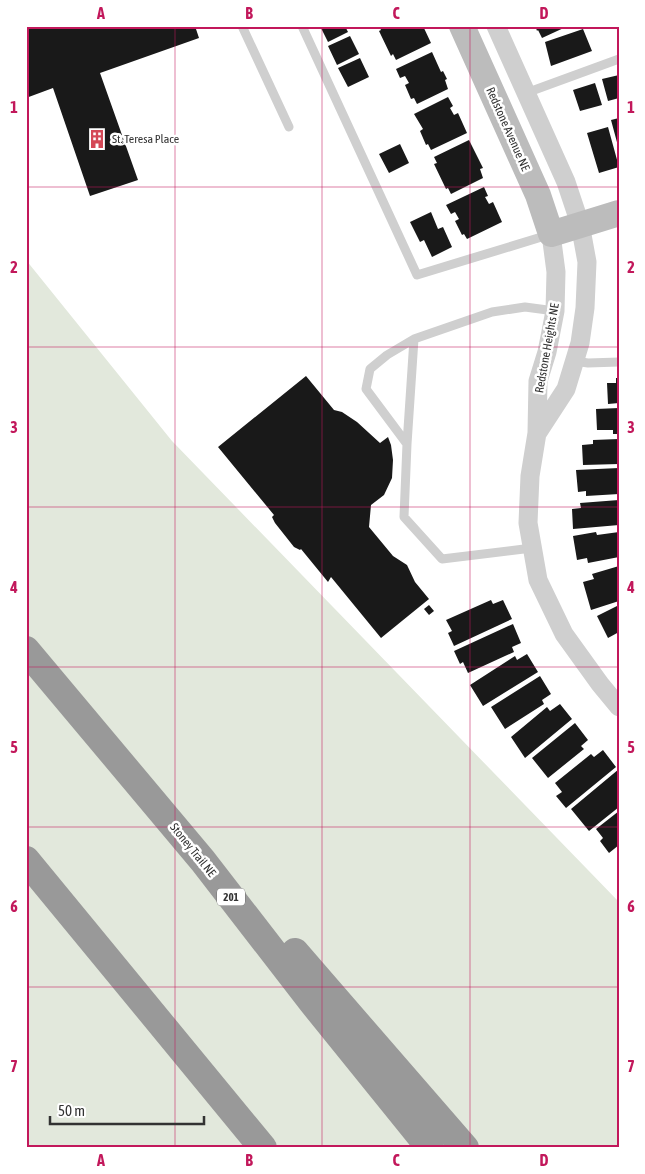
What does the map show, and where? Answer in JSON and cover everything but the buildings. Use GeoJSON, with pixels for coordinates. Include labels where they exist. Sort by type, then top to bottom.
{"type":"FeatureCollection","features":[{"type":"Feature","properties":{"kind":"highway","name":"Stoney Trail NE"},"geometry":{"type":"LineString","coordinates":[[26,650],[203,860],[312,1002],[430,1148]]}},
{"type":"Feature","properties":{"kind":"highway"},"geometry":{"type":"LineString","coordinates":[[26,860],[263,1148]]}},
{"type":"Feature","properties":{"kind":"highway"},"geometry":{"type":"LineString","coordinates":[[203,860],[271,925],[464,1148]]}},
{"type":"Feature","properties":{"kind":"street","name":"Redstone Avenue NE"},"geometry":{"type":"LineString","coordinates":[[462,26],[538,195],[551,234]]}},
{"type":"Feature","properties":{"kind":"street"},"geometry":{"type":"LineString","coordinates":[[496,26],[566,182],[580,224]]}},
{"type":"Feature","properties":{"kind":"street"},"geometry":{"type":"LineString","coordinates":[[551,234],[619,213]]}},
{"type":"Feature","properties":{"kind":"street","name":"Redstone Heights NE"},"geometry":{"type":"LineString","coordinates":[[537,433],[566,389],[580,343],[587,262],[580,224]]}},
{"type":"Feature","properties":{"kind":"street","name":"Redstone Heights NE"},"geometry":{"type":"LineString","coordinates":[[551,234],[556,272],[554,311],[547,352],[538,381],[537,433],[530,476],[528,523],[538,580],[564,634],[619,707]]}},
{"type":"Feature","properties":{"kind":"lane"},"geometry":{"type":"LineString","coordinates":[[242,26],[289,127]]}},
{"type":"Feature","properties":{"kind":"lane"},"geometry":{"type":"LineString","coordinates":[[302,26],[417,275],[551,234]]}},
{"type":"Feature","properties":{"kind":"lane"},"geometry":{"type":"LineString","coordinates":[[526,93],[619,59]]}},
{"type":"Feature","properties":{"kind":"lane"},"geometry":{"type":"LineString","coordinates":[[407,444],[366,389],[370,370],[386,355],[414,339],[492,312],[525,307],[554,311]]}},
{"type":"Feature","properties":{"kind":"lane"},"geometry":{"type":"LineString","coordinates":[[414,339],[404,517],[442,559],[532,548]]}},
{"type":"Feature","properties":{"kind":"lane"},"geometry":{"type":"LineString","coordinates":[[574,361],[588,363],[619,362]]}},
{"type":"Feature","properties":{"kind":"shaded area"},"geometry":{"type":"Polygon","coordinates":[[[26,260],[172,441],[619,902],[619,1148],[26,1148],[26,260]]]}},
{"type":"Feature","properties":{"kind":"place","name":"St. Teresa Place"},"geometry":{"type":"Point","coordinates":[97,139]}}]}
